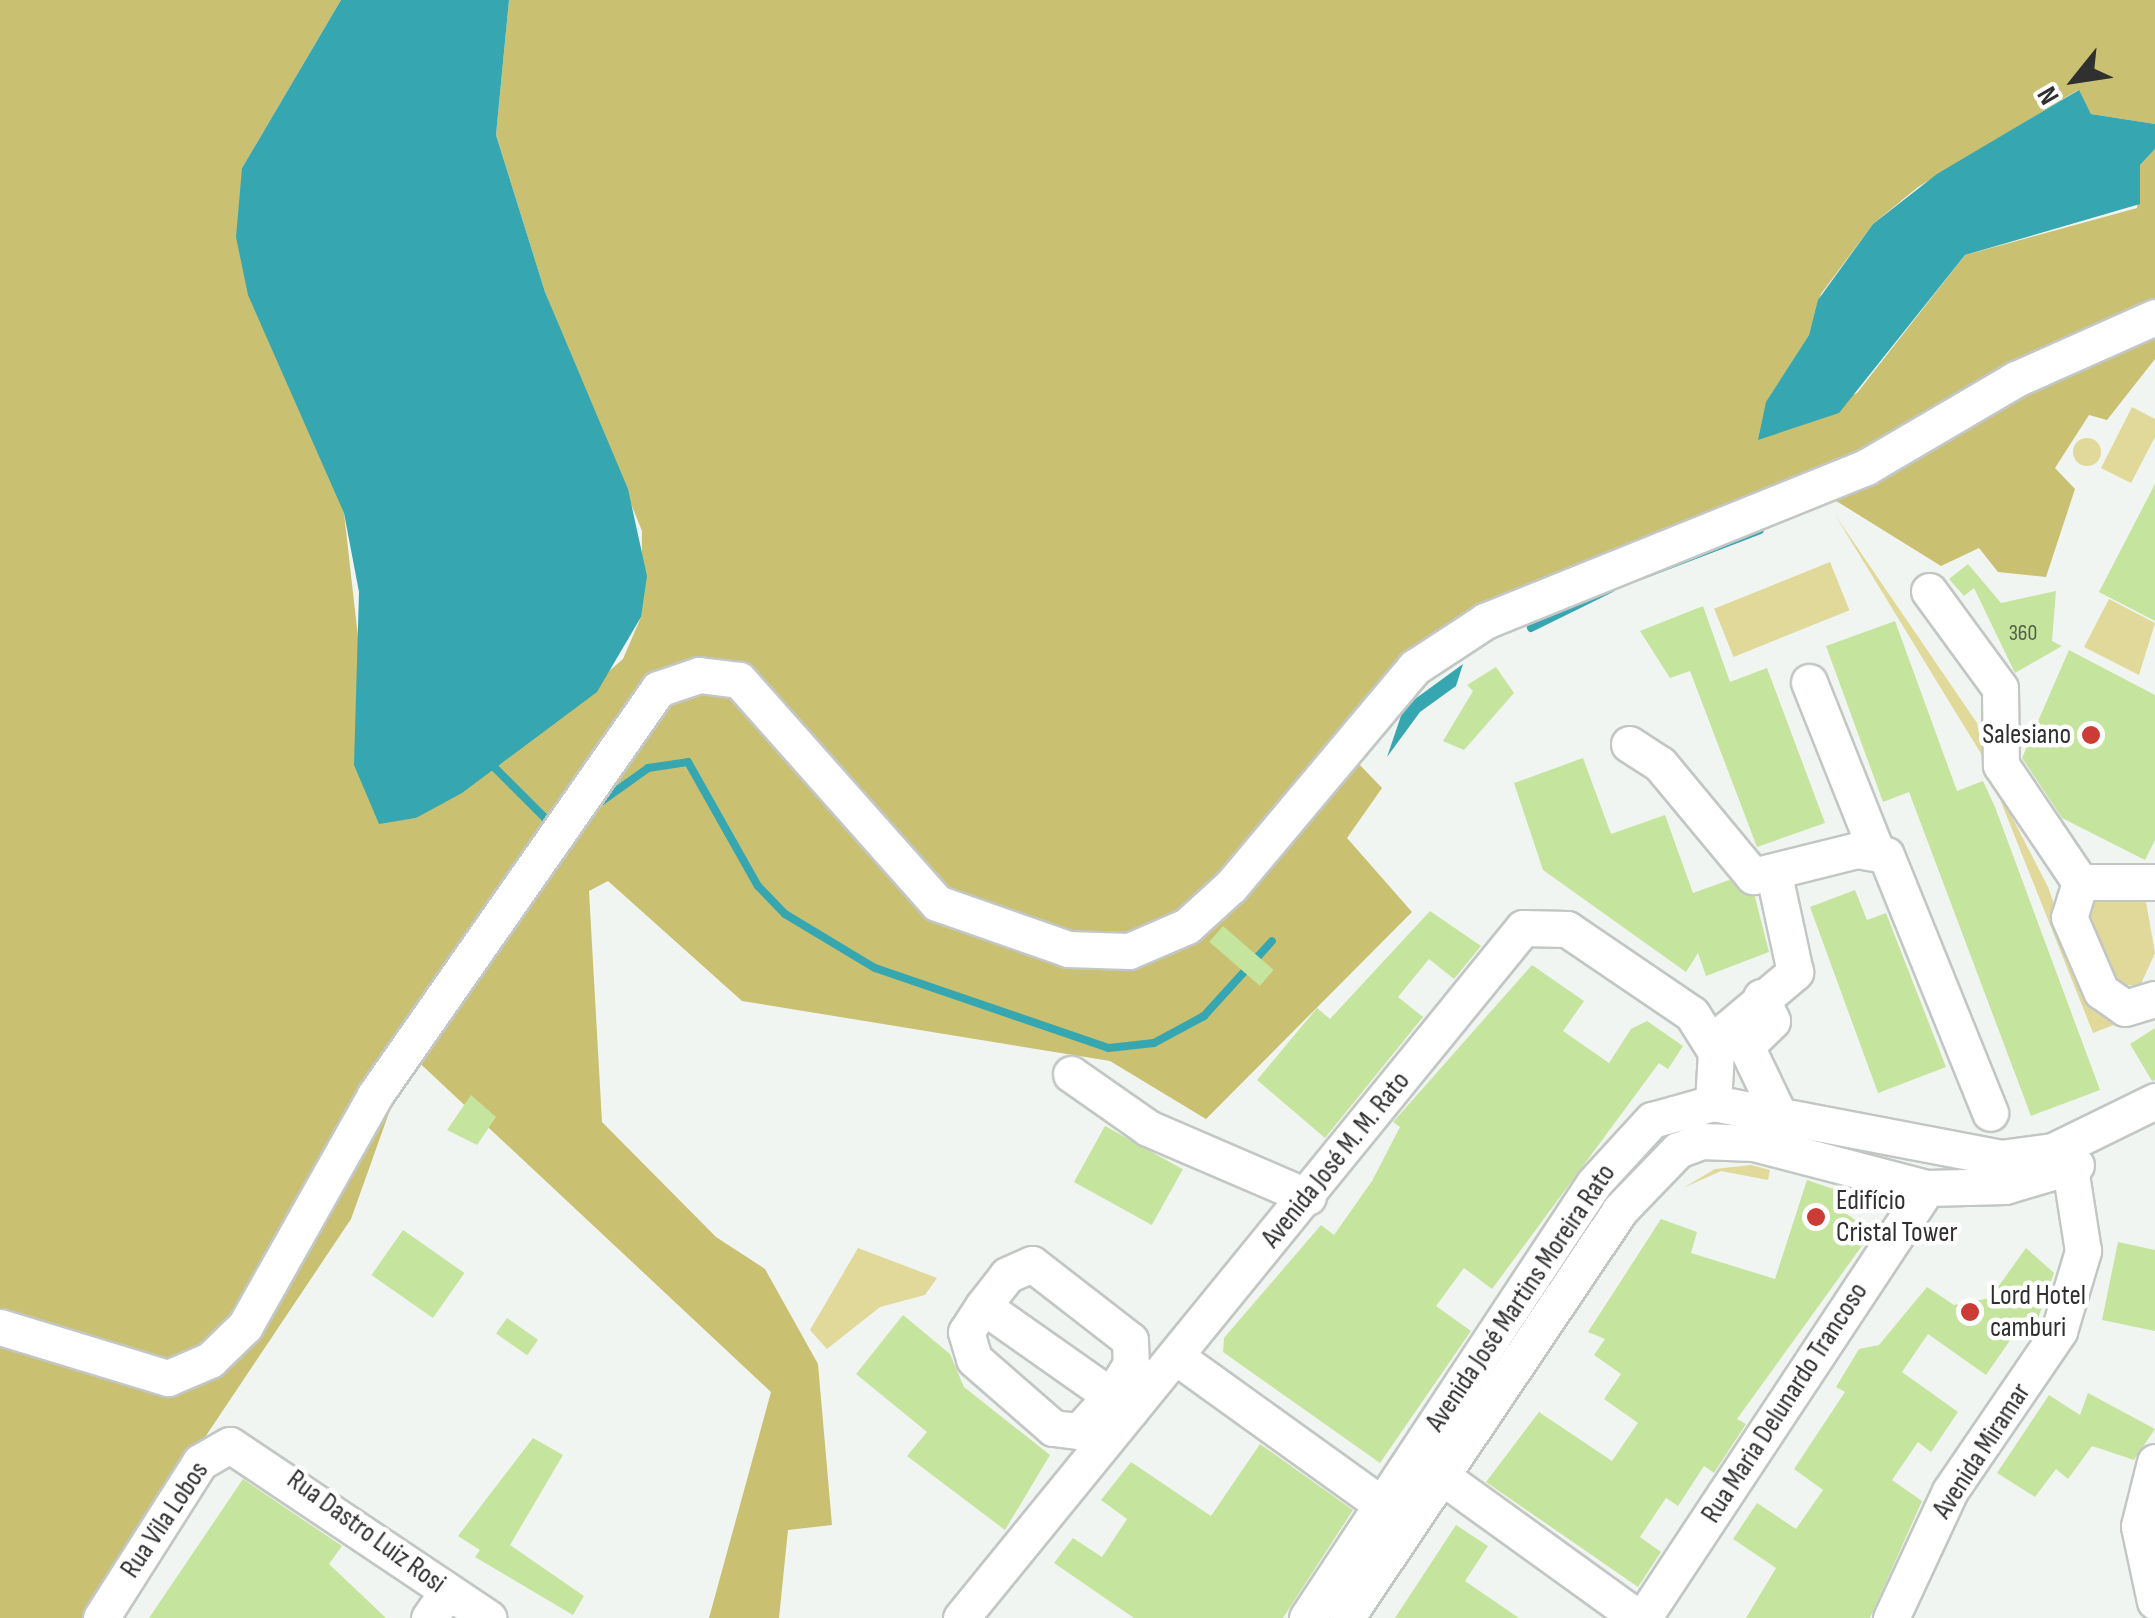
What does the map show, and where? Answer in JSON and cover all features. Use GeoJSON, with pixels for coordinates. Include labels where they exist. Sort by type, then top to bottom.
{"type":"FeatureCollection","features":[{"type":"Feature","properties":{"kind":"street"},"geometry":{"type":"LineString","coordinates":[[0,1327],[150,1377],[190,1371],[234,1338],[375,1094],[658,688],[699,675],[739,680],[937,903],[1068,949],[1129,952],[1187,926],[1231,886],[1415,667],[1485,621],[1866,467],[2016,379],[2155,317]]}},
{"type":"Feature","properties":{"kind":"street"},"geometry":{"type":"LineString","coordinates":[[1928,591],[2000,688],[1997,746],[2012,793],[2080,882]]}},
{"type":"Feature","properties":{"kind":"street"},"geometry":{"type":"LineString","coordinates":[[1809,682],[1875,848],[1896,874],[1990,1114]]}},
{"type":"Feature","properties":{"kind":"street"},"geometry":{"type":"LineString","coordinates":[[1629,744],[1660,764],[1744,870],[1774,875],[1875,848]]}},
{"type":"Feature","properties":{"kind":"street"},"geometry":{"type":"LineString","coordinates":[[1713,1103],[1712,1042],[1795,972],[1774,875]]}},
{"type":"Feature","properties":{"kind":"street"},"geometry":{"type":"LineString","coordinates":[[2080,882],[2155,882]]}},
{"type":"Feature","properties":{"kind":"street"},"geometry":{"type":"LineString","coordinates":[[2080,882],[2069,917],[2102,991],[2126,1008],[2155,998]]}},
{"type":"Feature","properties":{"kind":"street","name":"Avenida José M. M. Rato"},"geometry":{"type":"LineString","coordinates":[[961,1618],[1121,1404],[1176,1356],[1535,922],[1567,929],[1676,1004],[1712,1042]]}},
{"type":"Feature","properties":{"kind":"street"},"geometry":{"type":"LineString","coordinates":[[1762,998],[1772,1021],[1746,1046],[1780,1117]]}},
{"type":"Feature","properties":{"kind":"street"},"geometry":{"type":"LineString","coordinates":[[1071,1074],[1148,1128],[1308,1197]]}},
{"type":"Feature","properties":{"kind":"street","name":"Avenida José Martins Moreira Rato"},"geometry":{"type":"LineString","coordinates":[[1307,1618],[1624,1146],[1652,1120],[1713,1103],[2000,1158],[2053,1152],[2155,1102]]}},
{"type":"Feature","properties":{"kind":"street","name":"Avenida José Martins Moreira Rato"},"geometry":{"type":"LineString","coordinates":[[1346,1618],[1619,1211],[1678,1150],[1701,1141],[1754,1144],[1927,1188],[2005,1186],[2070,1168],[2155,1125]]}},
{"type":"Feature","properties":{"kind":"street","name":"Avenida Miramar"},"geometry":{"type":"LineString","coordinates":[[1891,1618],[1950,1491],[2060,1331],[2083,1251],[2070,1168]]}},
{"type":"Feature","properties":{"kind":"street","name":"Rua Maria Delunardo Trancoso"},"geometry":{"type":"LineString","coordinates":[[1640,1618],[1927,1188]]}},
{"type":"Feature","properties":{"kind":"street"},"geometry":{"type":"LineString","coordinates":[[1032,1264],[1130,1340],[1131,1364],[1121,1404],[1079,1431],[1053,1428],[974,1359],[966,1332],[1007,1274],[1032,1264]]}},
{"type":"Feature","properties":{"kind":"street"},"geometry":{"type":"LineString","coordinates":[[983,1306],[1121,1404]]}},
{"type":"Feature","properties":{"kind":"street"},"geometry":{"type":"LineString","coordinates":[[1176,1356],[1396,1509],[1393,1551]]}},
{"type":"Feature","properties":{"kind":"street"},"geometry":{"type":"LineString","coordinates":[[1433,1430],[1425,1460],[1439,1482],[1640,1618]]}},
{"type":"Feature","properties":{"kind":"street","name":"Rua Vila Lobos"},"geometry":{"type":"LineString","coordinates":[[101,1618],[200,1462],[219,1447],[243,1447]]}},
{"type":"Feature","properties":{"kind":"street","name":"Rua Dastro Luiz Rosi"},"geometry":{"type":"LineString","coordinates":[[243,1447],[438,1604],[488,1618]]}},
{"type":"Feature","properties":{"kind":"street"},"geometry":{"type":"LineString","coordinates":[[2155,1462],[2138,1526],[2155,1601]]}},
{"type":"Feature","properties":{"kind":"shaded area"},"geometry":{"type":"Polygon","coordinates":[[[0,0],[341,0],[242,168],[344,513],[379,823],[416,818],[505,761],[623,659],[641,617],[642,531],[545,292],[496,135],[509,0],[2155,0],[2155,124],[2091,114],[2078,90],[1918,187],[1873,224],[1821,294],[1809,335],[1769,398],[1760,439],[1857,393],[1965,255],[2137,208],[2140,165],[2155,149],[2155,359],[2107,420],[2089,415],[2055,468],[2075,489],[2046,577],[1998,572],[1979,548],[1941,566],[1796,476],[1505,595],[1334,738],[1382,788],[1347,838],[1412,912],[1206,1119],[1110,1061],[742,1001],[608,881],[589,891],[602,1122],[716,1237],[765,1269],[818,1364],[832,1525],[788,1530],[779,1618],[709,1618],[771,1392],[410,1054],[351,1219],[84,1618],[0,1618],[0,0]]]}},
{"type":"Feature","properties":{"kind":"shaded area"},"geometry":{"type":"Polygon","coordinates":[[[2132,407],[2155,419],[2155,437],[2131,483],[2101,468],[2132,407]]]}},
{"type":"Feature","properties":{"kind":"shaded area"},"geometry":{"type":"Polygon","coordinates":[[[2087,438],[2097,442],[2101,452],[2097,462],[2087,466],[2077,462],[2073,452],[2077,442],[2087,438]]]}},
{"type":"Feature","properties":{"kind":"shaded area"},"geometry":{"type":"Polygon","coordinates":[[[1835,515],[1977,723],[1983,757],[1835,515]]]}},
{"type":"Feature","properties":{"kind":"shaded area"},"geometry":{"type":"Polygon","coordinates":[[[1830,562],[1849,610],[1734,657],[1714,609],[1830,562]]]}},
{"type":"Feature","properties":{"kind":"shaded area"},"geometry":{"type":"Polygon","coordinates":[[[2109,599],[2155,623],[2139,675],[2084,647],[2109,599]]]}},
{"type":"Feature","properties":{"kind":"shaded area"},"geometry":{"type":"Polygon","coordinates":[[[1990,774],[2048,887],[2089,1002],[2132,1018],[2093,1033],[1990,774]]]}},
{"type":"Feature","properties":{"kind":"shaded area"},"geometry":{"type":"Polygon","coordinates":[[[2143,885],[2155,953],[2140,986],[2102,983],[2077,903],[2143,885]]]}},
{"type":"Feature","properties":{"kind":"shaded area"},"geometry":{"type":"Polygon","coordinates":[[[1751,1165],[1770,1170],[1768,1180],[1721,1171],[1683,1188],[1715,1169],[1751,1165]]]}},
{"type":"Feature","properties":{"kind":"shaded area"},"geometry":{"type":"Polygon","coordinates":[[[858,1248],[937,1278],[925,1295],[880,1307],[827,1349],[810,1330],[858,1248]]]}},
{"type":"Feature","properties":{"kind":"water"},"geometry":{"type":"Polygon","coordinates":[[[341,0],[509,0],[496,135],[545,292],[628,489],[647,576],[641,617],[597,692],[462,793],[416,818],[379,824],[354,765],[359,592],[344,513],[248,295],[236,237],[242,168],[341,0]]]}},
{"type":"Feature","properties":{"kind":"water"},"geometry":{"type":"Polygon","coordinates":[[[2079,90],[2091,114],[2155,124],[2155,149],[2140,165],[2140,204],[1965,255],[1839,413],[1758,440],[1766,402],[1809,335],[1818,300],[1873,224],[1937,174],[2079,90]]]}},
{"type":"Feature","properties":{"kind":"water"},"geometry":{"type":"Polygon","coordinates":[[[1463,664],[1456,686],[1420,712],[1387,757],[1404,707],[1463,664]]]}},
{"type":"Feature","properties":{"kind":"building"},"geometry":{"type":"Polygon","coordinates":[[[2155,484],[2155,621],[2099,592],[2155,484]]]}},
{"type":"Feature","properties":{"kind":"building"},"geometry":{"type":"Polygon","coordinates":[[[1968,564],[2001,603],[2056,591],[2052,641],[2062,646],[2015,673],[1974,588],[1964,596],[1949,579],[1968,564]]]}},
{"type":"Feature","properties":{"kind":"building"},"geometry":{"type":"Polygon","coordinates":[[[1703,606],[1730,682],[1767,668],[1825,823],[1757,847],[1690,671],[1670,678],[1640,631],[1703,606]]]}},
{"type":"Feature","properties":{"kind":"building"},"geometry":{"type":"Polygon","coordinates":[[[1895,621],[1957,791],[1983,781],[1995,807],[2100,1090],[2031,1116],[1909,792],[1883,802],[1826,646],[1895,621]]]}},
{"type":"Feature","properties":{"kind":"building","name":"Salesiano"},"geometry":{"type":"Polygon","coordinates":[[[2069,650],[2155,695],[2155,840],[2145,860],[2062,818],[2022,758],[2069,650]]]}},
{"type":"Feature","properties":{"kind":"building"},"geometry":{"type":"Polygon","coordinates":[[[1496,667],[1514,693],[1464,750],[1443,741],[1473,691],[1467,685],[1496,667]]]}},
{"type":"Feature","properties":{"kind":"building"},"geometry":{"type":"Polygon","coordinates":[[[1583,758],[1611,834],[1665,815],[1693,893],[1729,880],[1755,897],[1769,952],[1706,976],[1698,953],[1686,972],[1543,870],[1514,783],[1583,758]]]}},
{"type":"Feature","properties":{"kind":"building"},"geometry":{"type":"Polygon","coordinates":[[[1855,890],[1867,920],[1886,913],[1946,1067],[1878,1093],[1810,907],[1855,890]]]}},
{"type":"Feature","properties":{"kind":"building"},"geometry":{"type":"Polygon","coordinates":[[[1430,911],[1481,946],[1454,979],[1429,959],[1398,997],[1423,1017],[1325,1138],[1257,1080],[1317,1008],[1330,1019],[1430,911]]]}},
{"type":"Feature","properties":{"kind":"building"},"geometry":{"type":"Polygon","coordinates":[[[1223,926],[1274,970],[1260,986],[1209,942],[1223,926]]]}},
{"type":"Feature","properties":{"kind":"building"},"geometry":{"type":"Polygon","coordinates":[[[1532,965],[1584,1001],[1563,1031],[1609,1063],[1631,1029],[1647,1021],[1683,1046],[1668,1069],[1659,1063],[1492,1289],[1464,1268],[1436,1306],[1471,1331],[1380,1463],[1223,1352],[1224,1338],[1321,1225],[1334,1235],[1372,1181],[1400,1127],[1393,1122],[1532,965]]]}},
{"type":"Feature","properties":{"kind":"building"},"geometry":{"type":"Polygon","coordinates":[[[2155,1028],[2155,1080],[2152,1081],[2130,1044],[2155,1028]]]}},
{"type":"Feature","properties":{"kind":"building"},"geometry":{"type":"Polygon","coordinates":[[[471,1095],[496,1117],[477,1145],[447,1130],[471,1095]]]}},
{"type":"Feature","properties":{"kind":"building"},"geometry":{"type":"Polygon","coordinates":[[[1105,1126],[1183,1169],[1152,1225],[1074,1182],[1105,1126]]]}},
{"type":"Feature","properties":{"kind":"building"},"geometry":{"type":"Polygon","coordinates":[[[1807,1180],[1845,1193],[1840,1209],[1872,1232],[1737,1419],[1746,1424],[1714,1473],[1704,1466],[1678,1506],[1666,1498],[1640,1537],[1661,1552],[1638,1587],[1486,1482],[1539,1412],[1612,1461],[1638,1423],[1604,1399],[1621,1374],[1594,1355],[1605,1339],[1588,1332],[1661,1219],[1697,1232],[1691,1253],[1775,1279],[1807,1180]]]}},
{"type":"Feature","properties":{"kind":"building"},"geometry":{"type":"Polygon","coordinates":[[[403,1230],[464,1273],[433,1318],[371,1275],[403,1230]]]}},
{"type":"Feature","properties":{"kind":"building"},"geometry":{"type":"Polygon","coordinates":[[[2118,1242],[2155,1250],[2155,1331],[2102,1320],[2118,1242]]]}},
{"type":"Feature","properties":{"kind":"building"},"geometry":{"type":"Polygon","coordinates":[[[2026,1248],[2054,1273],[2034,1330],[2022,1323],[1986,1375],[1928,1334],[1902,1372],[1958,1412],[1931,1452],[1918,1442],[1892,1480],[1922,1501],[1870,1618],[1746,1618],[1776,1568],[1733,1539],[1757,1503],[1796,1529],[1823,1490],[1794,1469],[1845,1392],[1836,1387],[1859,1349],[1879,1345],[1927,1287],[1954,1305],[1990,1298],[2026,1248]]]}},
{"type":"Feature","properties":{"kind":"building"},"geometry":{"type":"Polygon","coordinates":[[[903,1315],[950,1354],[964,1387],[1050,1455],[1005,1530],[907,1456],[927,1432],[856,1374],[903,1315]]]}},
{"type":"Feature","properties":{"kind":"building"},"geometry":{"type":"Polygon","coordinates":[[[507,1318],[538,1340],[527,1355],[496,1334],[507,1318]]]}},
{"type":"Feature","properties":{"kind":"building"},"geometry":{"type":"Polygon","coordinates":[[[2088,1393],[2155,1429],[2134,1460],[2092,1446],[2068,1479],[2056,1469],[2035,1497],[1997,1473],[2049,1395],[2080,1415],[2088,1393]]]}},
{"type":"Feature","properties":{"kind":"building"},"geometry":{"type":"Polygon","coordinates":[[[533,1438],[563,1455],[510,1545],[584,1596],[573,1615],[475,1557],[480,1550],[458,1536],[533,1438]]]}},
{"type":"Feature","properties":{"kind":"building"},"geometry":{"type":"Polygon","coordinates":[[[1260,1444],[1353,1510],[1283,1618],[1134,1618],[1054,1563],[1073,1538],[1102,1557],[1127,1519],[1101,1500],[1131,1462],[1211,1516],[1260,1444]]]}},
{"type":"Feature","properties":{"kind":"building"},"geometry":{"type":"Polygon","coordinates":[[[243,1479],[342,1546],[329,1564],[386,1618],[149,1618],[243,1479]]]}},
{"type":"Feature","properties":{"kind":"building"},"geometry":{"type":"Polygon","coordinates":[[[1456,1525],[1488,1546],[1465,1581],[1519,1618],[1395,1618],[1456,1525]]]}},
{"type":"Feature","properties":{"kind":"waterway"},"geometry":{"type":"LineString","coordinates":[[1643,575],[1760,530]]}},
{"type":"Feature","properties":{"kind":"waterway"},"geometry":{"type":"LineString","coordinates":[[1531,628],[1612,588]]}},
{"type":"Feature","properties":{"kind":"waterway"},"geometry":{"type":"LineString","coordinates":[[487,760],[550,823]]}},
{"type":"Feature","properties":{"kind":"waterway"},"geometry":{"type":"LineString","coordinates":[[595,806],[648,768],[688,762],[758,886],[785,914],[875,968],[1109,1048],[1154,1043],[1204,1016],[1272,941]]}},
{"type":"Feature","properties":{"kind":"place","name":"Salesiano"},"geometry":{"type":"Point","coordinates":[2091,735]}},
{"type":"Feature","properties":{"kind":"place","name":"Edifício Cristal Tower"},"geometry":{"type":"Point","coordinates":[1816,1217]}},
{"type":"Feature","properties":{"kind":"place","name":"Lord Hotel camburi"},"geometry":{"type":"Point","coordinates":[1970,1312]}}]}
